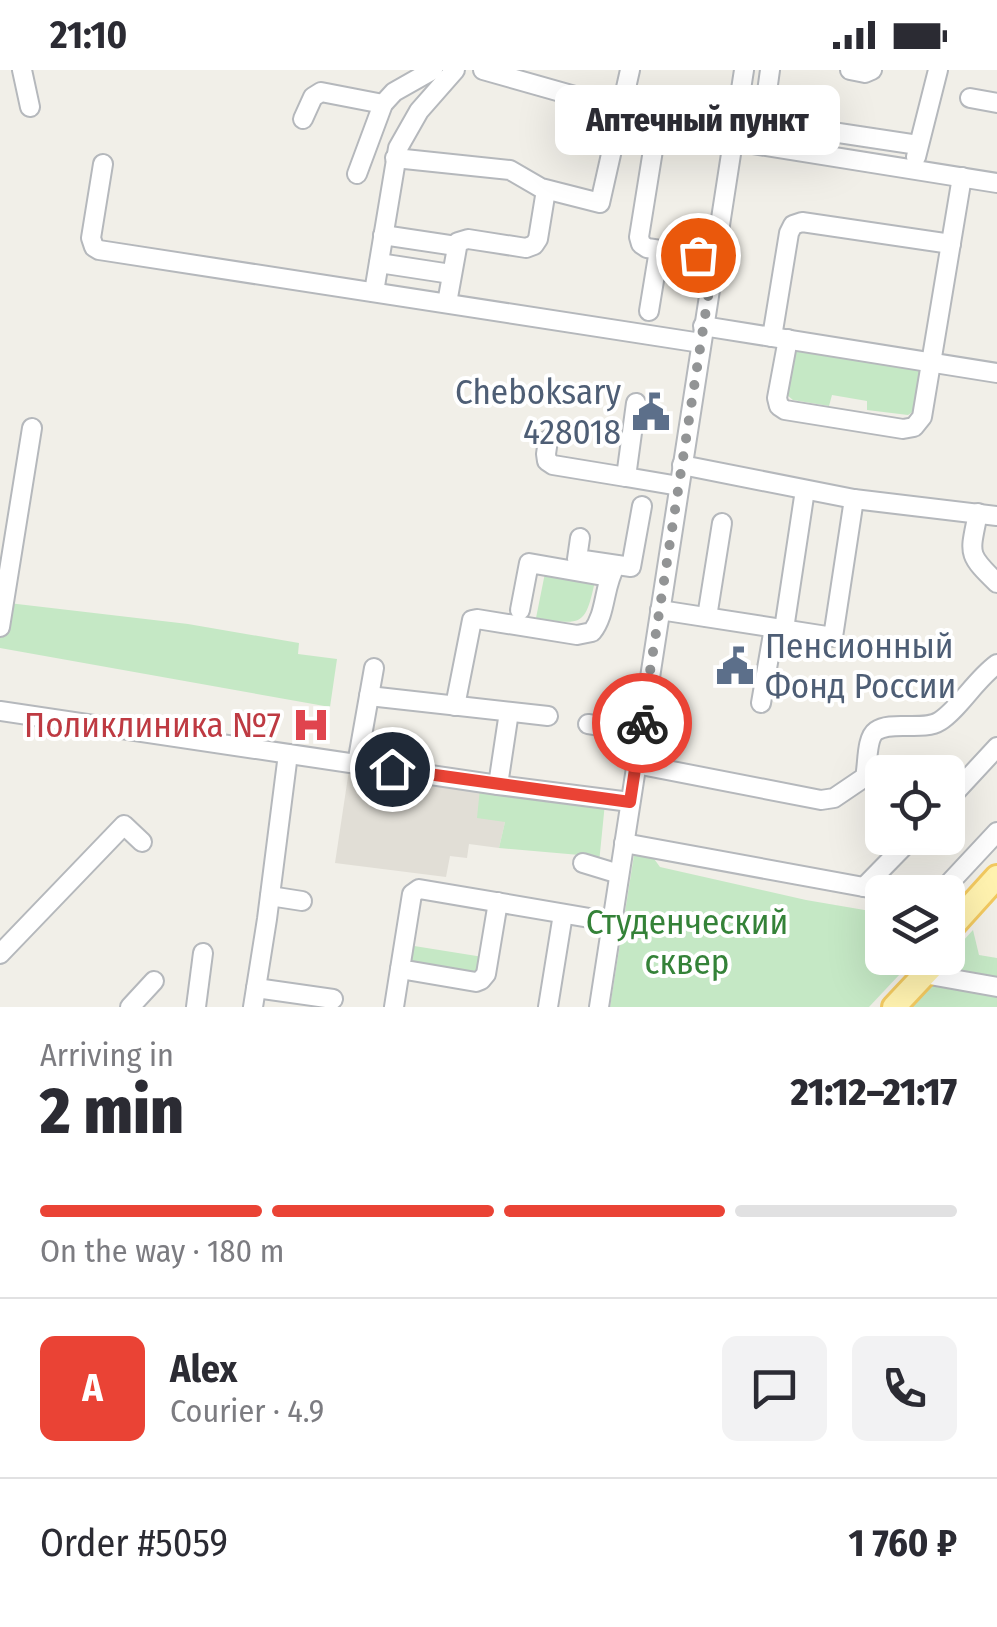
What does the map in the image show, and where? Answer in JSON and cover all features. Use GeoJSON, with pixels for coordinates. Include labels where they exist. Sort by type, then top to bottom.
{"type":"FeatureCollection","features":[{"type":"Feature","properties":{"kind":"main road"},"geometry":{"type":"LineString","coordinates":[[965,912],[997,877]]}},
{"type":"Feature","properties":{"kind":"main road"},"geometry":{"type":"LineString","coordinates":[[965,931],[997,896]]}},
{"type":"Feature","properties":{"kind":"main road"},"geometry":{"type":"LineString","coordinates":[[878,1007],[915,975]]}},
{"type":"Feature","properties":{"kind":"main road"},"geometry":{"type":"LineString","coordinates":[[894,1007],[919,975]]}},
{"type":"Feature","properties":{"kind":"street"},"geometry":{"type":"LineString","coordinates":[[22,70],[30,107]]}},
{"type":"Feature","properties":{"kind":"street"},"geometry":{"type":"LineString","coordinates":[[357,174],[382,104],[394,92],[433,70]]}},
{"type":"Feature","properties":{"kind":"street"},"geometry":{"type":"LineString","coordinates":[[374,292],[395,158],[414,117],[454,70]]}},
{"type":"Feature","properties":{"kind":"street"},"geometry":{"type":"LineString","coordinates":[[484,70],[734,140],[997,183]]}},
{"type":"Feature","properties":{"kind":"street"},"geometry":{"type":"LineString","coordinates":[[395,158],[510,170],[546,190],[600,202],[630,70]]}},
{"type":"Feature","properties":{"kind":"street"},"geometry":{"type":"LineString","coordinates":[[599,1007],[744,70]]}},
{"type":"Feature","properties":{"kind":"street"},"geometry":{"type":"LineString","coordinates":[[770,70],[766,99],[786,126],[918,146]]}},
{"type":"Feature","properties":{"kind":"street"},"geometry":{"type":"LineString","coordinates":[[850,70],[872,70]]}},
{"type":"Feature","properties":{"kind":"street"},"geometry":{"type":"LineString","coordinates":[[913,169],[938,70]]}},
{"type":"Feature","properties":{"kind":"street"},"geometry":{"type":"LineString","coordinates":[[303,118],[313,96],[320,92],[382,104]]}},
{"type":"Feature","properties":{"kind":"street"},"geometry":{"type":"LineString","coordinates":[[970,98],[997,103]]}},
{"type":"Feature","properties":{"kind":"street"},"geometry":{"type":"LineString","coordinates":[[658,119],[641,244],[714,258]]}},
{"type":"Feature","properties":{"kind":"street"},"geometry":{"type":"LineString","coordinates":[[103,164],[91,238],[99,250],[447,304],[702,334],[780,338],[997,372]]}},
{"type":"Feature","properties":{"kind":"street"},"geometry":{"type":"LineString","coordinates":[[951,244],[802,222],[794,225],[780,338],[779,406],[883,426],[914,428],[922,417],[930,362],[951,244],[962,177]]}},
{"type":"Feature","properties":{"kind":"street"},"geometry":{"type":"LineString","coordinates":[[447,304],[456,246],[464,239],[526,248],[534,245],[546,190]]}},
{"type":"Feature","properties":{"kind":"street"},"geometry":{"type":"LineString","coordinates":[[383,235],[456,246]]}},
{"type":"Feature","properties":{"kind":"street"},"geometry":{"type":"LineString","coordinates":[[649,312],[660,250]]}},
{"type":"Feature","properties":{"kind":"street"},"geometry":{"type":"LineString","coordinates":[[379,263],[451,274]]}},
{"type":"Feature","properties":{"kind":"street"},"geometry":{"type":"LineString","coordinates":[[626,477],[636,403]]}},
{"type":"Feature","properties":{"kind":"street"},"geometry":{"type":"LineString","coordinates":[[0,627],[32,428]]}},
{"type":"Feature","properties":{"kind":"street"},"geometry":{"type":"LineString","coordinates":[[548,440],[547,461],[553,465],[678,486]]}},
{"type":"Feature","properties":{"kind":"street"},"geometry":{"type":"LineString","coordinates":[[682,465],[854,499],[997,516]]}},
{"type":"Feature","properties":{"kind":"street"},"geometry":{"type":"LineString","coordinates":[[761,703],[779,629],[804,490]]}},
{"type":"Feature","properties":{"kind":"street"},"geometry":{"type":"LineString","coordinates":[[660,610],[833,637],[854,499]]}},
{"type":"Feature","properties":{"kind":"street"},"geometry":{"type":"LineString","coordinates":[[455,706],[472,620],[578,636],[592,632],[600,621],[642,506]]}},
{"type":"Feature","properties":{"kind":"street"},"geometry":{"type":"LineString","coordinates":[[978,513],[971,549],[974,560],[997,583]]}},
{"type":"Feature","properties":{"kind":"street"},"geometry":{"type":"LineString","coordinates":[[707,617],[722,523]]}},
{"type":"Feature","properties":{"kind":"street"},"geometry":{"type":"LineString","coordinates":[[580,538],[577,559],[619,569]]}},
{"type":"Feature","properties":{"kind":"street"},"geometry":{"type":"LineString","coordinates":[[520,610],[529,562],[665,574]]}},
{"type":"Feature","properties":{"kind":"street"},"geometry":{"type":"LineString","coordinates":[[632,656],[652,658]]}},
{"type":"Feature","properties":{"kind":"street"},"geometry":{"type":"LineString","coordinates":[[636,764],[821,800],[834,798],[865,777],[871,738],[876,731],[940,721],[997,664]]}},
{"type":"Feature","properties":{"kind":"street"},"geometry":{"type":"LineString","coordinates":[[357,764],[374,668]]}},
{"type":"Feature","properties":{"kind":"street"},"geometry":{"type":"LineString","coordinates":[[369,696],[548,716]]}},
{"type":"Feature","properties":{"kind":"street"},"geometry":{"type":"LineString","coordinates":[[0,712],[630,802]]}},
{"type":"Feature","properties":{"kind":"street"},"geometry":{"type":"LineString","coordinates":[[498,785],[509,712]]}},
{"type":"Feature","properties":{"kind":"street"},"geometry":{"type":"LineString","coordinates":[[588,724],[641,732]]}},
{"type":"Feature","properties":{"kind":"street"},"geometry":{"type":"LineString","coordinates":[[965,782],[997,747]]}},
{"type":"Feature","properties":{"kind":"street"},"geometry":{"type":"LineString","coordinates":[[288,754],[254,998],[332,998]]}},
{"type":"Feature","properties":{"kind":"street"},"geometry":{"type":"LineString","coordinates":[[0,954],[124,825],[142,842]]}},
{"type":"Feature","properties":{"kind":"street"},"geometry":{"type":"LineString","coordinates":[[957,875],[997,832]]}},
{"type":"Feature","properties":{"kind":"street"},"geometry":{"type":"LineString","coordinates":[[624,844],[864,888],[896,855]]}},
{"type":"Feature","properties":{"kind":"street"},"geometry":{"type":"LineString","coordinates":[[583,864],[619,874]]}},
{"type":"Feature","properties":{"kind":"street"},"geometry":{"type":"LineString","coordinates":[[394,1007],[412,894],[416,890],[613,922]]}},
{"type":"Feature","properties":{"kind":"street"},"geometry":{"type":"LineString","coordinates":[[270,896],[302,900]]}},
{"type":"Feature","properties":{"kind":"street"},"geometry":{"type":"LineString","coordinates":[[400,970],[481,980],[486,974],[498,902]]}},
{"type":"Feature","properties":{"kind":"street"},"geometry":{"type":"LineString","coordinates":[[548,1007],[564,914]]}},
{"type":"Feature","properties":{"kind":"street"},"geometry":{"type":"LineString","coordinates":[[196,1007],[203,953]]}},
{"type":"Feature","properties":{"kind":"street"},"geometry":{"type":"LineString","coordinates":[[963,975],[997,987]]}},
{"type":"Feature","properties":{"kind":"street"},"geometry":{"type":"LineString","coordinates":[[130,1007],[154,981]]}},
{"type":"Feature","properties":{"kind":"shaded area"},"geometry":{"type":"Polygon","coordinates":[[[349,770],[480,788],[505,822],[499,848],[469,844],[467,858],[450,856],[446,877],[335,863],[349,770]]]}},
{"type":"Feature","properties":{"kind":"green space"},"geometry":{"type":"Polygon","coordinates":[[[795,343],[923,365],[914,411],[908,415],[867,410],[867,401],[832,395],[829,406],[793,400],[787,395],[795,343]]]}},
{"type":"Feature","properties":{"kind":"green space"},"geometry":{"type":"Polygon","coordinates":[[[546,568],[595,581],[588,607],[579,619],[563,622],[536,618],[546,568]]]}},
{"type":"Feature","properties":{"kind":"green space"},"geometry":{"type":"Polygon","coordinates":[[[0,602],[188,624],[299,643],[298,654],[337,659],[330,707],[0,648],[0,602]]]}},
{"type":"Feature","properties":{"kind":"green space"},"geometry":{"type":"Polygon","coordinates":[[[480,788],[605,803],[599,863],[591,856],[499,848],[505,822],[477,818],[480,788]]]}},
{"type":"Feature","properties":{"kind":"green space","name":"Студенческий сквер"},"geometry":{"type":"Polygon","coordinates":[[[634,855],[652,856],[660,867],[865,910],[865,975],[899,975],[869,1007],[610,1007],[634,855]]]}},
{"type":"Feature","properties":{"kind":"green space"},"geometry":{"type":"Polygon","coordinates":[[[973,930],[979,955],[997,958],[997,1007],[902,1007],[932,975],[965,975],[965,939],[973,930]]]}},
{"type":"Feature","properties":{"kind":"green space"},"geometry":{"type":"Polygon","coordinates":[[[408,945],[483,957],[476,974],[408,962],[408,945]]]}},
{"type":"Feature","properties":{"kind":"way so far"},"geometry":{"type":"LineString","coordinates":[[642,723],[714,258],[698,255]]}},
{"type":"Feature","properties":{"kind":"place","name":"Аптечный пункт"},"geometry":{"type":"Point","coordinates":[698,255]}},
{"type":"Feature","properties":{"kind":"place","name":"Cheboksary 428018"},"geometry":{"type":"Point","coordinates":[651,412]}},
{"type":"Feature","properties":{"kind":"place","name":"Пенсионный Фонд России"},"geometry":{"type":"Point","coordinates":[735,666]}},
{"type":"Feature","properties":{"kind":"place","name":"Поликлиника №7"},"geometry":{"type":"Point","coordinates":[311,725]}},
{"type":"Feature","properties":{"kind":"route"},"geometry":{"type":"LineString","coordinates":[[392,769],[630,802],[642,723]]}}]}
